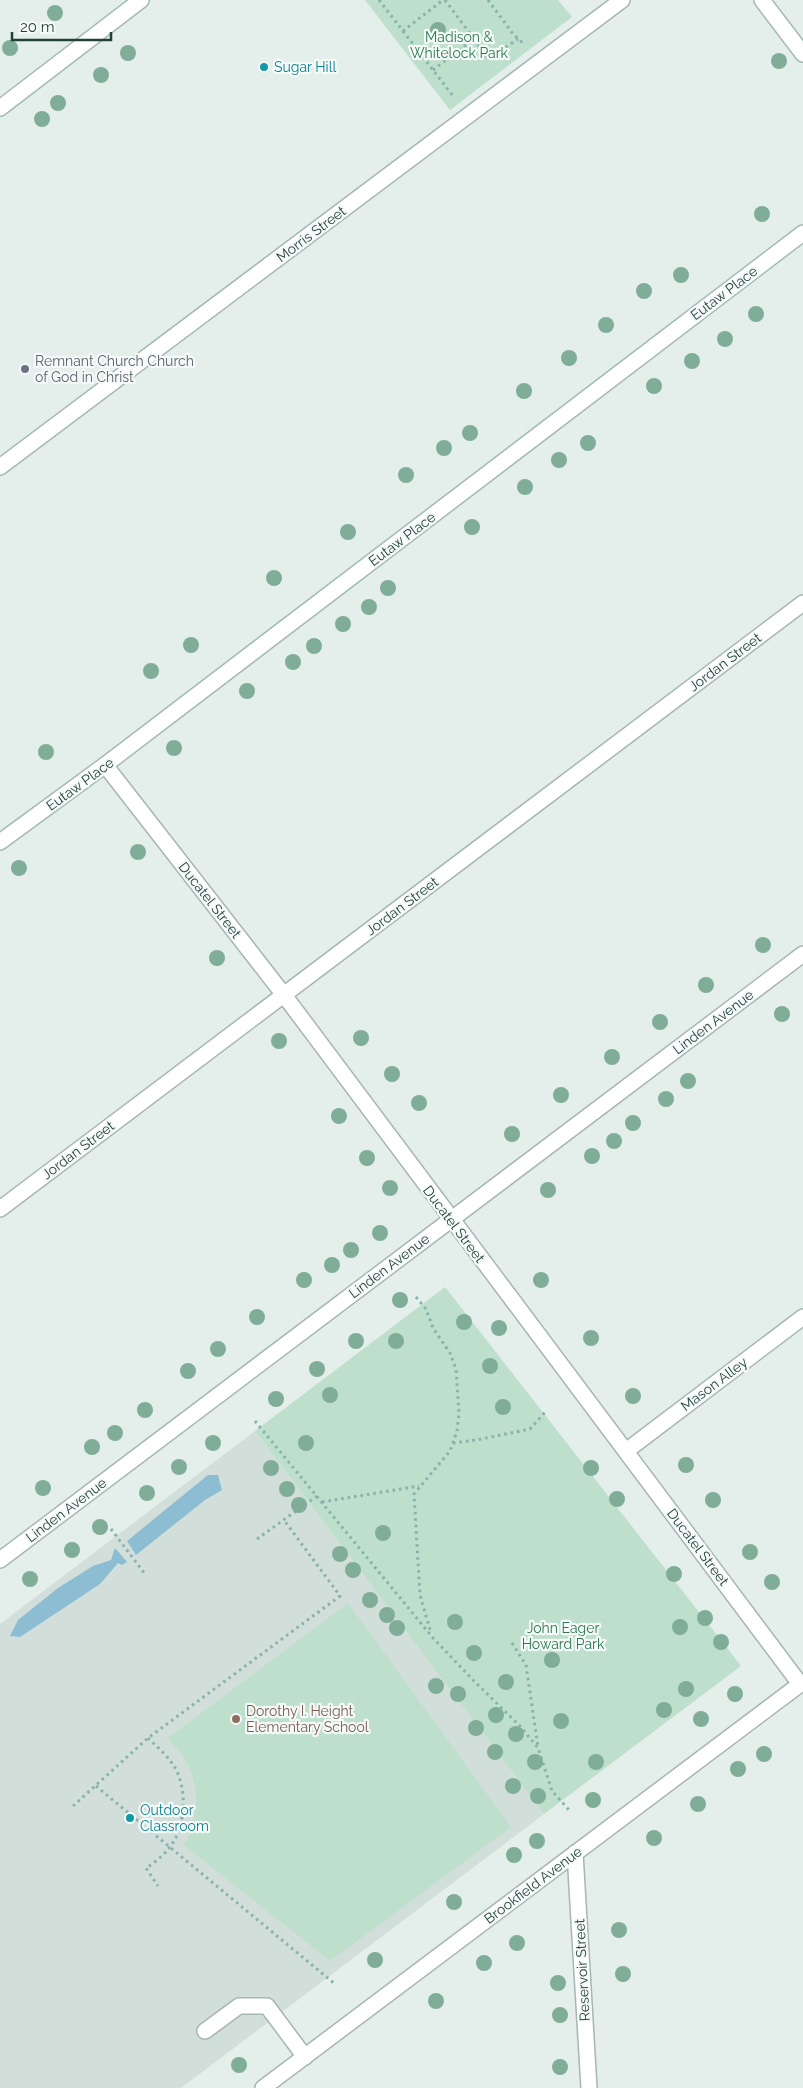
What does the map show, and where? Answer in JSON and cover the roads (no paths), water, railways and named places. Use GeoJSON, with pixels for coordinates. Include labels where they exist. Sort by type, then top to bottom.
{"type":"FeatureCollection","features":[{"type":"Feature","properties":{"kind":"street"},"geometry":{"type":"LineString","coordinates":[[0,108],[141,0]]}},
{"type":"Feature","properties":{"kind":"street","name":"Morris Street"},"geometry":{"type":"LineString","coordinates":[[0,467],[622,0]]}},
{"type":"Feature","properties":{"kind":"street"},"geometry":{"type":"LineString","coordinates":[[762,0],[803,54]]}},
{"type":"Feature","properties":{"kind":"street","name":"Eutaw Place"},"geometry":{"type":"LineString","coordinates":[[0,842],[105,765],[803,233]]}},
{"type":"Feature","properties":{"kind":"street","name":"Jordan Street"},"geometry":{"type":"LineString","coordinates":[[0,1208],[803,603]]}},
{"type":"Feature","properties":{"kind":"street","name":"Ducatel Street"},"geometry":{"type":"LineString","coordinates":[[105,765],[284,995],[626,1452],[802,1683]]}},
{"type":"Feature","properties":{"kind":"street","name":"Linden Avenue"},"geometry":{"type":"LineString","coordinates":[[0,1560],[803,954]]}},
{"type":"Feature","properties":{"kind":"street","name":"Mason Alley"},"geometry":{"type":"LineString","coordinates":[[626,1452],[803,1317]]}},
{"type":"Feature","properties":{"kind":"street","name":"Brookfield Avenue"},"geometry":{"type":"LineString","coordinates":[[263,2088],[802,1683]]}},
{"type":"Feature","properties":{"kind":"street","name":"Reservoir Street"},"geometry":{"type":"LineString","coordinates":[[575,1852],[589,2088]]}},
{"type":"Feature","properties":{"kind":"street"},"geometry":{"type":"LineString","coordinates":[[205,2031],[239,2006],[267,2006],[305,2056]]}},
{"type":"Feature","properties":{"kind":"water"},"geometry":{"type":"Polygon","coordinates":[[[208,1475],[218,1475],[222,1490],[205,1500],[136,1555],[127,1541],[208,1475]]]}},
{"type":"Feature","properties":{"kind":"water"},"geometry":{"type":"Polygon","coordinates":[[[115,1548],[127,1562],[122,1565],[118,1563],[100,1584],[20,1637],[10,1636],[18,1620],[58,1588],[93,1566],[111,1560],[115,1548]]]}},
{"type":"Feature","properties":{"kind":"place","name":"Sugar Hill"},"geometry":{"type":"Point","coordinates":[264,67]}},
{"type":"Feature","properties":{"kind":"place","name":"Remnant Church Church of God in Christ"},"geometry":{"type":"Point","coordinates":[25,369]}},
{"type":"Feature","properties":{"kind":"place","name":"Dorothy I. Height Elementary School"},"geometry":{"type":"Point","coordinates":[236,1719]}},
{"type":"Feature","properties":{"kind":"place","name":"Outdoor Classroom"},"geometry":{"type":"Point","coordinates":[130,1818]}},
{"type":"Feature","properties":{"kind":"park label","name":"Madison & Whitelock Park"},"geometry":{"type":"Point","coordinates":[459,46]}},
{"type":"Feature","properties":{"kind":"park label","name":"John Eager Howard Park"},"geometry":{"type":"Point","coordinates":[563,1636]}}]}
